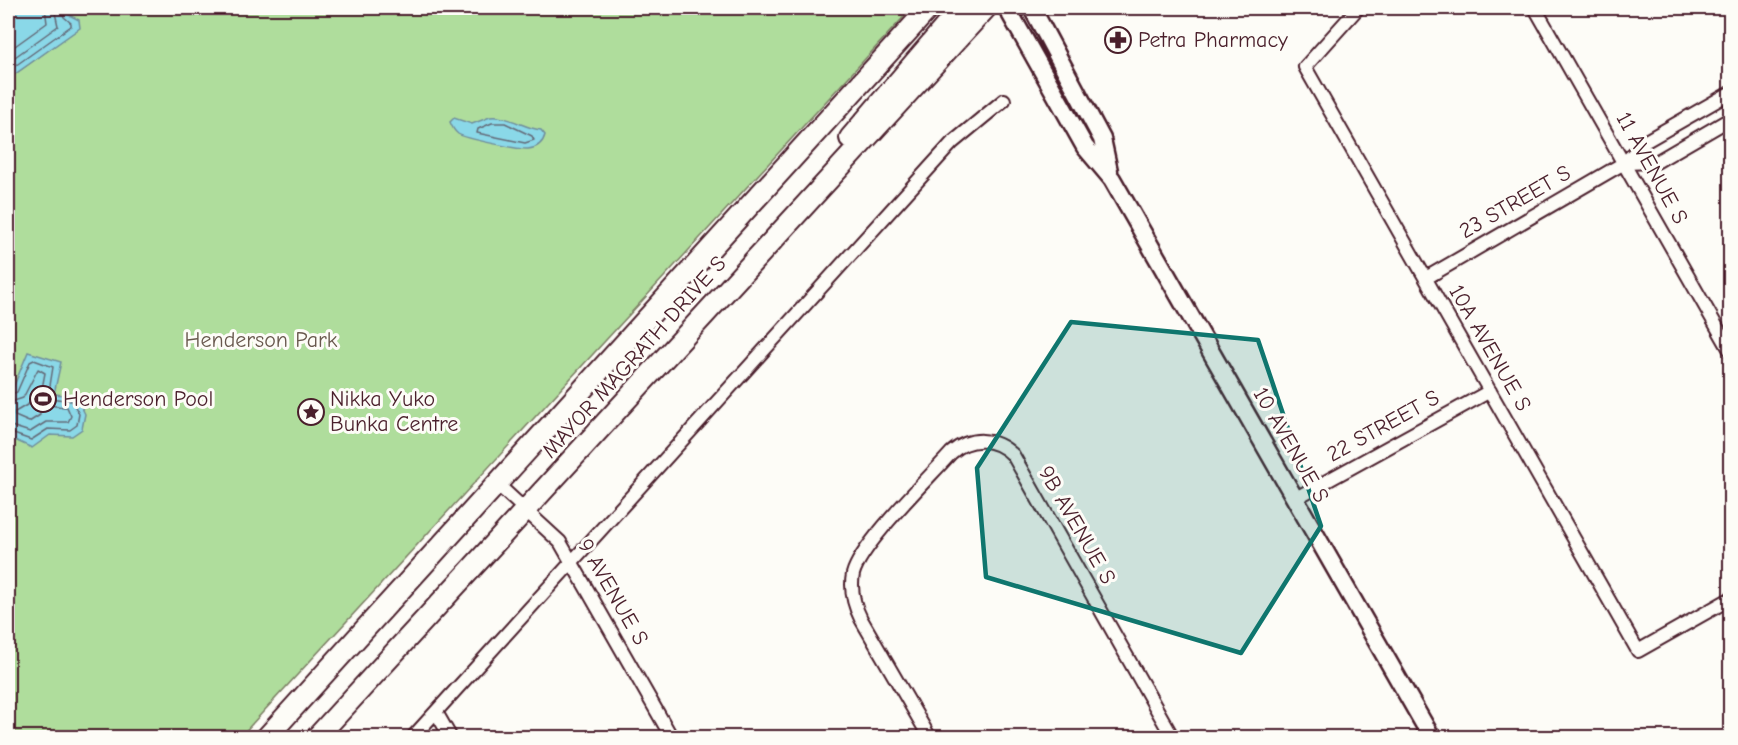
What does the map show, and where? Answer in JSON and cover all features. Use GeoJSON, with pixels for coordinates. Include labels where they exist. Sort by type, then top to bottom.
{"type":"FeatureCollection","features":[{"type":"Feature","properties":{"kind":"main road","name":"MAYOR MAGRATH DRIVE S"},"geometry":{"type":"LineString","coordinates":[[266,738],[929,8]]}},
{"type":"Feature","properties":{"kind":"main road"},"geometry":{"type":"LineString","coordinates":[[814,196],[841,148],[961,8]]}},
{"type":"Feature","properties":{"kind":"main road","name":"MAYOR MAGRATH DRIVE S"},"geometry":{"type":"LineString","coordinates":[[316,738],[526,512],[986,8]]}},
{"type":"Feature","properties":{"kind":"street","name":"10 AVENUE S"},"geometry":{"type":"LineString","coordinates":[[1006,8],[1085,147],[1110,175],[1432,738]]}},
{"type":"Feature","properties":{"kind":"street","name":"10 AVENUE S"},"geometry":{"type":"LineString","coordinates":[[1032,8],[1102,139],[1110,175]]}},
{"type":"Feature","properties":{"kind":"street","name":"10A AVENUE S"},"geometry":{"type":"LineString","coordinates":[[1358,8],[1305,67],[1638,651],[1731,598]]}},
{"type":"Feature","properties":{"kind":"street","name":"11 AVENUE S"},"geometry":{"type":"LineString","coordinates":[[1535,8],[1731,350]]}},
{"type":"Feature","properties":{"kind":"street","name":"23 STREET S"},"geometry":{"type":"LineString","coordinates":[[1426,278],[1624,163],[1646,141],[1731,93]]}},
{"type":"Feature","properties":{"kind":"street"},"geometry":{"type":"LineString","coordinates":[[412,738],[571,560],[952,143],[1004,100]]}},
{"type":"Feature","properties":{"kind":"street","name":"23 STREET S"},"geometry":{"type":"LineString","coordinates":[[1624,163],[1656,162],[1731,119]]}},
{"type":"Feature","properties":{"kind":"street","name":"22 STREET S"},"geometry":{"type":"LineString","coordinates":[[1296,498],[1491,391]]}},
{"type":"Feature","properties":{"kind":"street","name":"9B AVENUE S"},"geometry":{"type":"LineString","coordinates":[[930,738],[861,619],[852,592],[853,578],[861,554],[960,446],[982,441],[1006,448],[1019,465],[1173,738]]}},
{"type":"Feature","properties":{"kind":"street","name":"9 AVENUE S"},"geometry":{"type":"LineString","coordinates":[[497,484],[560,542],[672,738]]}},
{"type":"Feature","properties":{"kind":"street"},"geometry":{"type":"LineString","coordinates":[[436,712],[451,738]]}},
{"type":"Feature","properties":{"kind":"highlighted area"},"geometry":{"type":"Polygon","coordinates":[[[1071,322],[1258,340],[1321,526],[1241,653],[986,577],[977,468],[1071,322]]]}},
{"type":"Feature","properties":{"kind":"green space","name":"Henderson Park"},"geometry":{"type":"Polygon","coordinates":[[[67,8],[912,8],[240,737],[8,737],[8,79],[79,28],[67,8]]]}},
{"type":"Feature","properties":{"kind":"water"},"geometry":{"type":"Polygon","coordinates":[[[8,8],[67,8],[69,15],[79,20],[80,28],[8,79],[8,8]]]}},
{"type":"Feature","properties":{"kind":"water"},"geometry":{"type":"Polygon","coordinates":[[[490,117],[503,118],[541,130],[545,135],[544,138],[534,148],[515,148],[462,136],[455,132],[450,122],[454,118],[472,124],[490,117]]]}},
{"type":"Feature","properties":{"kind":"water","name":"Henderson Pool"},"geometry":{"type":"Polygon","coordinates":[[[28,352],[61,362],[54,394],[76,396],[85,414],[82,429],[72,436],[50,435],[32,448],[8,437],[8,390],[13,388],[28,352]]]}},
{"type":"Feature","properties":{"kind":"place","name":"Petra Pharmacy"},"geometry":{"type":"Point","coordinates":[1118,40]}},
{"type":"Feature","properties":{"kind":"place","name":"Henderson Pool"},"geometry":{"type":"Point","coordinates":[43,399]}},
{"type":"Feature","properties":{"kind":"place","name":"Nikka Yuko Bunka Centre"},"geometry":{"type":"Point","coordinates":[311,412]}}]}
